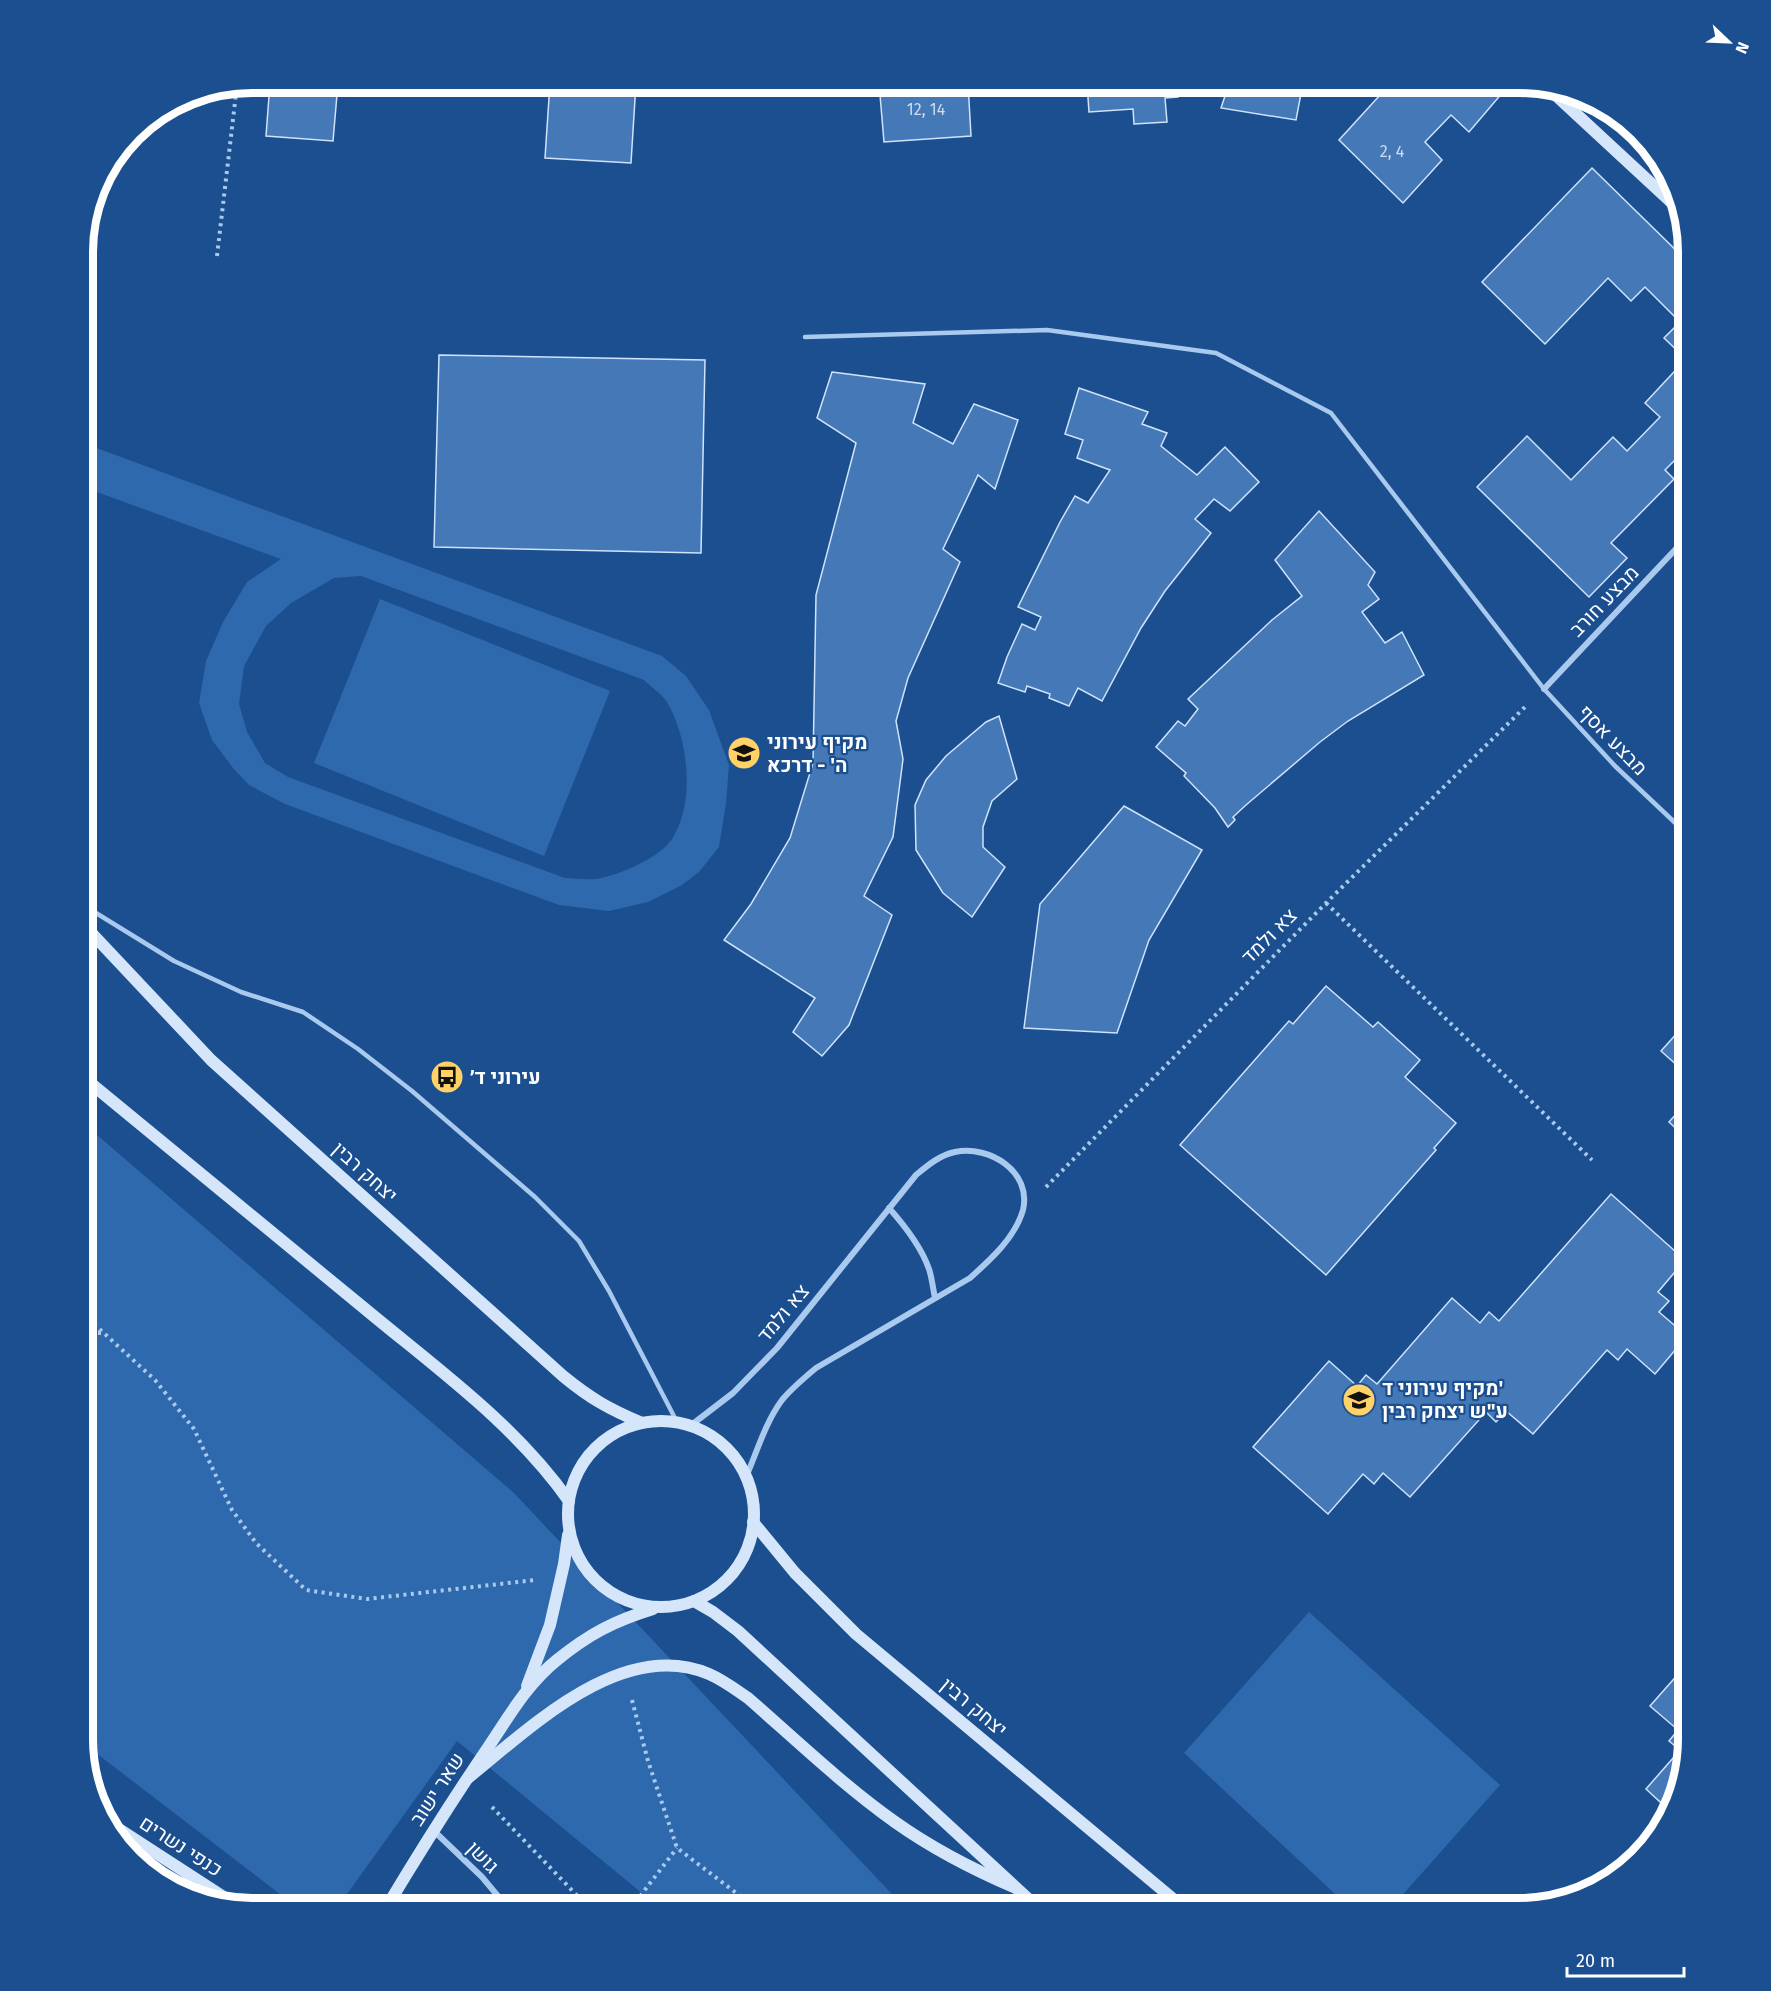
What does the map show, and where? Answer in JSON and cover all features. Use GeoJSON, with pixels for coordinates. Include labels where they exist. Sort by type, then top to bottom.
{"type":"FeatureCollection","features":[{"type":"Feature","properties":{"kind":"main road"},"geometry":{"type":"LineString","coordinates":[[1557,97],[1670,201]]}},
{"type":"Feature","properties":{"kind":"main road","name":"יצחק רבין"},"geometry":{"type":"LineString","coordinates":[[93,935],[211,1060],[554,1369],[590,1398],[642,1423]]}},
{"type":"Feature","properties":{"kind":"main road"},"geometry":{"type":"LineString","coordinates":[[93,1085],[457,1385],[524,1446],[549,1473],[568,1502]]}},
{"type":"Feature","properties":{"kind":"main road"},"geometry":{"type":"LineString","coordinates":[[677,1422],[708,1434],[723,1445],[737,1460],[746,1477],[752,1499],[753,1522],[750,1543],[741,1562],[728,1578],[712,1592],[694,1601],[656,1608],[630,1603],[608,1591],[589,1574],[575,1552],[569,1528],[568,1502],[575,1479],[586,1459],[601,1443],[621,1431],[642,1423],[677,1422]]}},
{"type":"Feature","properties":{"kind":"main road","name":"יצחק רבין"},"geometry":{"type":"LineString","coordinates":[[753,1522],[795,1573],[856,1634],[1172,1898]]}},
{"type":"Feature","properties":{"kind":"main road","name":"שאר ישוב"},"geometry":{"type":"LineString","coordinates":[[525,1693],[550,1625],[569,1528]]}},
{"type":"Feature","properties":{"kind":"main road"},"geometry":{"type":"LineString","coordinates":[[694,1601],[738,1631],[1027,1898]]}},
{"type":"Feature","properties":{"kind":"main road","name":"שאר ישוב"},"geometry":{"type":"LineString","coordinates":[[392,1898],[433,1831],[525,1693],[555,1661],[594,1633],[618,1620],[656,1608]]}},
{"type":"Feature","properties":{"kind":"main road"},"geometry":{"type":"LineString","coordinates":[[468,1778],[581,1691],[604,1678],[650,1668],[685,1668],[707,1673],[748,1698],[858,1794],[896,1823],[974,1870],[1016,1888]]}},
{"type":"Feature","properties":{"kind":"main road","name":"כנפי נשרים"},"geometry":{"type":"LineString","coordinates":[[122,1831],[221,1895]]}},
{"type":"Feature","properties":{"kind":"street","name":"מבצע חורב"},"geometry":{"type":"LineString","coordinates":[[1544,689],[1678,548]]}},
{"type":"Feature","properties":{"kind":"street","name":"צא ולמד"},"geometry":{"type":"LineString","coordinates":[[690,1426],[733,1393],[777,1347],[916,1175],[937,1159],[954,1152],[974,1150],[992,1156],[1007,1165],[1018,1176],[1025,1191],[1023,1211]]}},
{"type":"Feature","properties":{"kind":"street"},"geometry":{"type":"LineString","coordinates":[[890,1208],[906,1228],[929,1270],[935,1298]]}},
{"type":"Feature","properties":{"kind":"street"},"geometry":{"type":"LineString","coordinates":[[746,1477],[768,1423],[781,1401],[795,1385],[816,1368],[970,1278],[990,1260],[1010,1236],[1023,1211]]}},
{"type":"Feature","properties":{"kind":"street","name":"גושן"},"geometry":{"type":"LineString","coordinates":[[433,1831],[482,1877],[500,1898]]}},
{"type":"Feature","properties":{"kind":"street"},"geometry":{"type":"LineString","coordinates":[[136,1848],[139,1842]]}},
{"type":"Feature","properties":{"kind":"lane","name":"מבצע אסף"},"geometry":{"type":"LineString","coordinates":[[805,337],[1047,330],[1216,353],[1331,413],[1544,689],[1615,766],[1678,826]]}},
{"type":"Feature","properties":{"kind":"lane"},"geometry":{"type":"LineString","coordinates":[[93,911],[174,961],[241,992],[303,1012],[358,1049],[412,1091],[535,1197],[579,1241],[609,1291],[677,1422]]}},
{"type":"Feature","properties":{"kind":"path"},"geometry":{"type":"LineString","coordinates":[[217,256],[236,94]]}},
{"type":"Feature","properties":{"kind":"path","name":"צא ולמד"},"geometry":{"type":"LineString","coordinates":[[1023,1211],[1326,903],[1544,689]]}},
{"type":"Feature","properties":{"kind":"path"},"geometry":{"type":"LineString","coordinates":[[1326,903],[1592,1160]]}},
{"type":"Feature","properties":{"kind":"path"},"geometry":{"type":"LineString","coordinates":[[93,1323],[155,1380],[194,1429],[232,1509],[256,1543],[306,1590],[367,1599],[534,1579],[556,1598]]}},
{"type":"Feature","properties":{"kind":"path"},"geometry":{"type":"LineString","coordinates":[[93,1332],[104,1333]]}},
{"type":"Feature","properties":{"kind":"path"},"geometry":{"type":"LineString","coordinates":[[632,1697],[648,1761],[677,1848],[743,1898]]}},
{"type":"Feature","properties":{"kind":"path"},"geometry":{"type":"LineString","coordinates":[[492,1808],[578,1898]]}},
{"type":"Feature","properties":{"kind":"path"},"geometry":{"type":"LineString","coordinates":[[639,1898],[677,1848]]}},
{"type":"Feature","properties":{"kind":"shaded area"},"geometry":{"type":"Polygon","coordinates":[[[93,447],[662,656],[686,676],[709,710],[729,765],[719,847],[699,872],[682,885],[648,902],[609,911],[559,905],[285,804],[249,785],[212,740],[199,703],[206,661],[223,622],[247,582],[281,559],[93,491],[93,447]],[[361,576],[334,578],[291,603],[266,626],[244,666],[239,704],[247,732],[265,763],[288,777],[565,878],[597,879],[630,869],[650,858],[666,846],[680,824],[687,789],[684,751],[674,717],[667,702],[644,680],[361,576]]]}},
{"type":"Feature","properties":{"kind":"shaded area"},"geometry":{"type":"Polygon","coordinates":[[[380,599],[610,691],[544,856],[314,763],[380,599]]]}},
{"type":"Feature","properties":{"kind":"shaded area"},"geometry":{"type":"Polygon","coordinates":[[[93,1132],[514,1493],[896,1898],[648,1898],[457,1741],[344,1898],[285,1898],[94,1751],[93,1132]]]}},
{"type":"Feature","properties":{"kind":"shaded area"},"geometry":{"type":"Polygon","coordinates":[[[1309,1612],[1500,1785],[1400,1898],[1339,1898],[1184,1753],[1309,1612]]]}},
{"type":"Feature","properties":{"kind":"building"},"geometry":{"type":"Polygon","coordinates":[[[269,93],[337,93],[333,141],[266,136],[269,93]]]}},
{"type":"Feature","properties":{"kind":"building"},"geometry":{"type":"Polygon","coordinates":[[[549,93],[635,93],[631,163],[545,158],[549,93]]]}},
{"type":"Feature","properties":{"kind":"building"},"geometry":{"type":"Polygon","coordinates":[[[880,93],[969,93],[971,136],[884,142],[880,93]]]}},
{"type":"Feature","properties":{"kind":"building"},"geometry":{"type":"Polygon","coordinates":[[[1088,93],[1178,93],[1178,97],[1165,98],[1167,122],[1134,124],[1133,109],[1089,112],[1088,93]]]}},
{"type":"Feature","properties":{"kind":"building"},"geometry":{"type":"Polygon","coordinates":[[[1226,93],[1301,93],[1296,120],[1221,108],[1226,93]]]}},
{"type":"Feature","properties":{"kind":"building"},"geometry":{"type":"Polygon","coordinates":[[[1382,93],[1502,93],[1469,132],[1451,115],[1425,142],[1442,160],[1403,203],[1339,140],[1382,93]]]}},
{"type":"Feature","properties":{"kind":"building"},"geometry":{"type":"Polygon","coordinates":[[[1592,168],[1678,252],[1678,320],[1645,287],[1631,301],[1608,278],[1545,344],[1482,282],[1592,168]]]}},
{"type":"Feature","properties":{"kind":"building"},"geometry":{"type":"Polygon","coordinates":[[[1678,324],[1678,351],[1664,338],[1678,324]]]}},
{"type":"Feature","properties":{"kind":"building"},"geometry":{"type":"Polygon","coordinates":[[[439,355],[705,360],[701,553],[434,547],[439,355]]]}},
{"type":"Feature","properties":{"kind":"building"},"geometry":{"type":"Polygon","coordinates":[[[1678,368],[1678,457],[1665,470],[1674,479],[1611,543],[1627,558],[1589,597],[1477,487],[1527,436],[1571,480],[1613,437],[1627,451],[1660,417],[1645,403],[1678,368]]]}},
{"type":"Feature","properties":{"kind":"building"},"geometry":{"type":"Polygon","coordinates":[[[832,372],[925,384],[913,423],[953,444],[974,404],[1018,420],[995,489],[978,475],[943,549],[960,562],[908,678],[896,721],[903,759],[893,837],[864,896],[892,915],[849,1025],[822,1056],[793,1032],[815,998],[724,940],[751,904],[790,838],[813,763],[816,595],[856,443],[817,418],[832,372]]]}},
{"type":"Feature","properties":{"kind":"building"},"geometry":{"type":"Polygon","coordinates":[[[1079,388],[1148,412],[1142,424],[1167,433],[1161,446],[1197,475],[1225,447],[1259,482],[1230,511],[1214,499],[1195,519],[1211,533],[1165,591],[1141,628],[1102,701],[1078,688],[1069,706],[1049,698],[1050,694],[1027,686],[1025,692],[998,683],[1022,624],[1035,630],[1041,617],[1018,607],[1060,522],[1075,496],[1088,503],[1110,470],[1077,458],[1083,440],[1065,434],[1079,388]]]}},
{"type":"Feature","properties":{"kind":"building"},"geometry":{"type":"Polygon","coordinates":[[[1319,511],[1375,572],[1368,585],[1379,599],[1362,612],[1385,643],[1402,632],[1424,675],[1348,721],[1320,742],[1233,817],[1235,820],[1228,827],[1215,808],[1184,776],[1186,773],[1156,747],[1178,721],[1185,726],[1198,709],[1188,699],[1272,620],[1302,596],[1275,560],[1319,511]]]}},
{"type":"Feature","properties":{"kind":"building"},"geometry":{"type":"Polygon","coordinates":[[[999,716],[1017,779],[992,801],[983,827],[983,847],[1005,867],[972,917],[943,893],[916,850],[915,805],[926,780],[946,756],[986,722],[999,716]]]}},
{"type":"Feature","properties":{"kind":"building"},"geometry":{"type":"Polygon","coordinates":[[[1124,806],[1202,850],[1149,940],[1117,1033],[1024,1028],[1040,904],[1124,806]]]}},
{"type":"Feature","properties":{"kind":"building"},"geometry":{"type":"Polygon","coordinates":[[[1326,986],[1373,1027],[1378,1022],[1420,1060],[1405,1077],[1456,1123],[1434,1148],[1436,1150],[1326,1275],[1180,1145],[1289,1021],[1293,1024],[1326,986]]]}},
{"type":"Feature","properties":{"kind":"building"},"geometry":{"type":"Polygon","coordinates":[[[1678,1032],[1678,1066],[1661,1051],[1678,1032]]]}},
{"type":"Feature","properties":{"kind":"building"},"geometry":{"type":"Polygon","coordinates":[[[1678,1112],[1678,1131],[1669,1122],[1678,1112]]]}},
{"type":"Feature","properties":{"kind":"building"},"geometry":{"type":"Polygon","coordinates":[[[1611,1194],[1678,1254],[1678,1268],[1658,1292],[1669,1301],[1659,1312],[1678,1328],[1678,1347],[1655,1374],[1627,1349],[1618,1360],[1607,1350],[1533,1434],[1506,1411],[1496,1422],[1486,1412],[1410,1497],[1383,1473],[1374,1484],[1363,1474],[1328,1514],[1253,1447],[1329,1361],[1357,1386],[1366,1375],[1377,1384],[1452,1298],[1480,1323],[1489,1312],[1499,1321],[1611,1194]]]}},
{"type":"Feature","properties":{"kind":"building"},"geometry":{"type":"Polygon","coordinates":[[[1678,1674],[1678,1730],[1650,1706],[1678,1674]]]}},
{"type":"Feature","properties":{"kind":"building"},"geometry":{"type":"Polygon","coordinates":[[[1678,1730],[1678,1748],[1669,1741],[1678,1730]]]}},
{"type":"Feature","properties":{"kind":"building"},"geometry":{"type":"Polygon","coordinates":[[[1677,1753],[1673,1781],[1664,1805],[1646,1789],[1677,1753]]]}},
{"type":"Feature","properties":{"kind":"place","name":"מקיף עירוני ה' - דרכא"},"geometry":{"type":"Point","coordinates":[744,753]}},
{"type":"Feature","properties":{"kind":"place","name":"עירוני ד׳"},"geometry":{"type":"Point","coordinates":[447,1077]}},
{"type":"Feature","properties":{"kind":"place","name":"מקיף עירוני ד' ע\"ש יצחק רבין"},"geometry":{"type":"Point","coordinates":[1359,1400]}}]}
